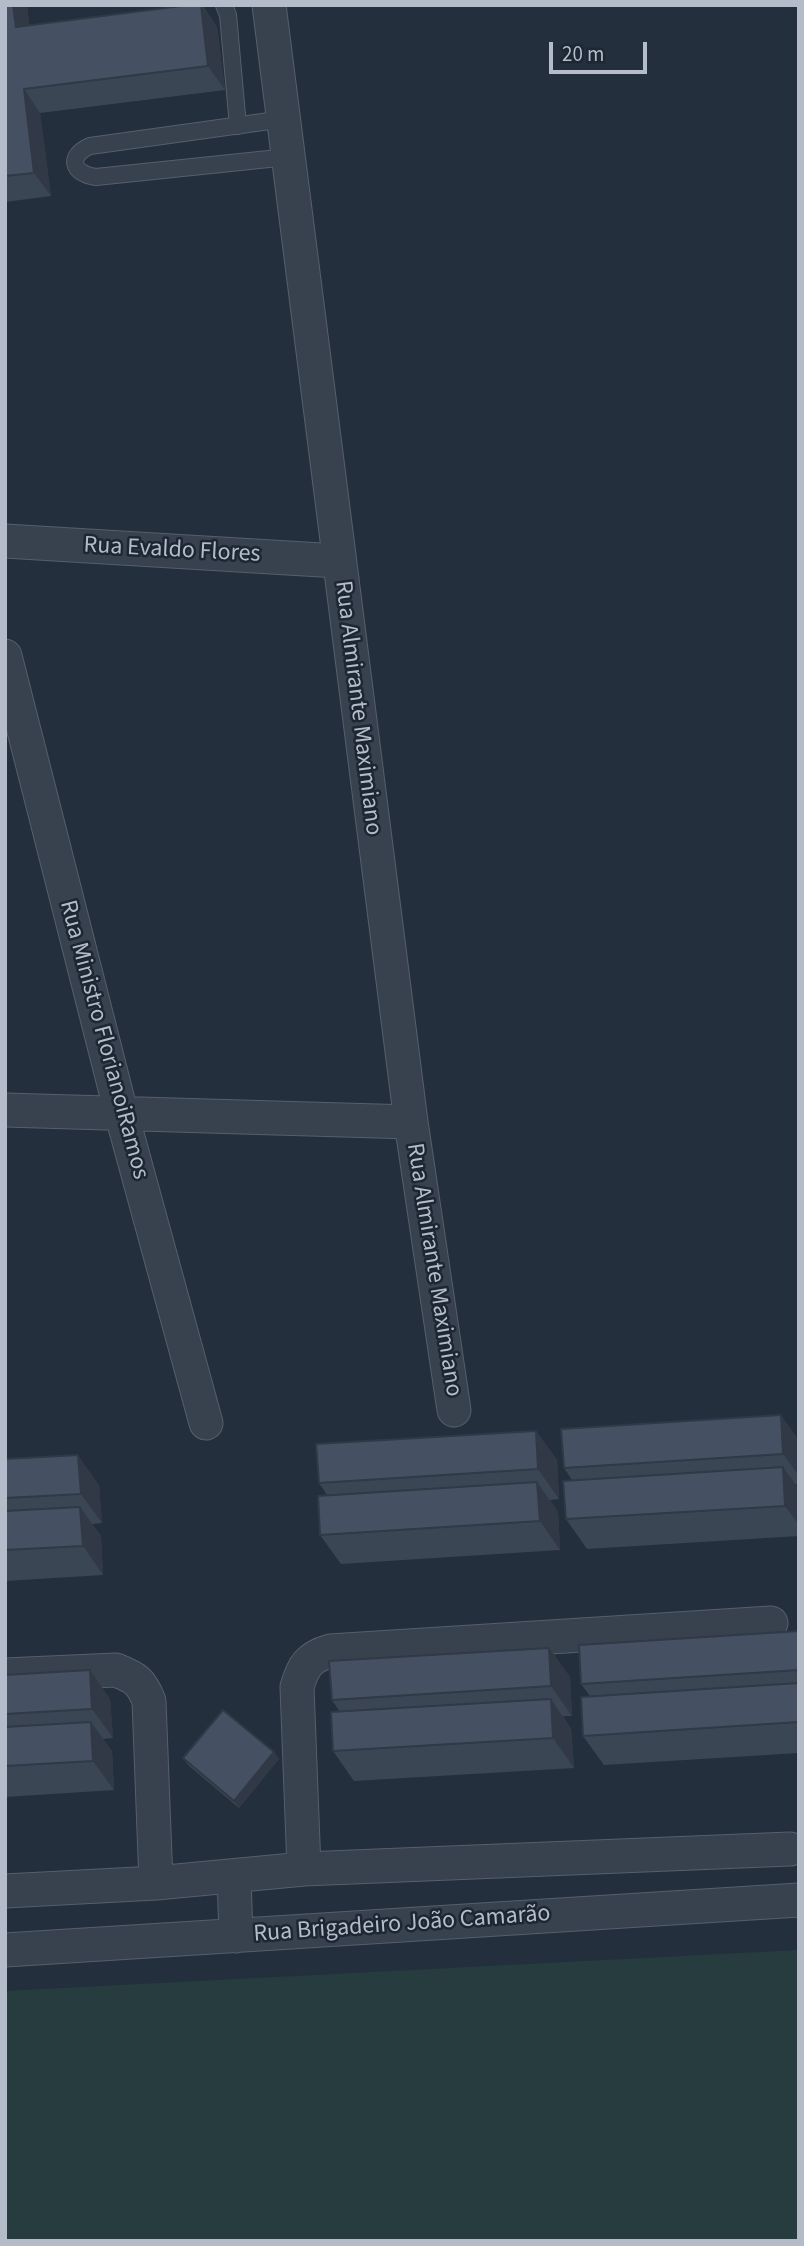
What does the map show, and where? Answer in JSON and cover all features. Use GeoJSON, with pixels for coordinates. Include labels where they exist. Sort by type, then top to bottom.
{"type":"FeatureCollection","features":[{"type":"Feature","properties":{"kind":"street","name":"Rua Almirante Maximiano"},"geometry":{"type":"LineString","coordinates":[[270,5],[338,561],[411,1122],[454,1410]]}},
{"type":"Feature","properties":{"kind":"street","name":"Rua Evaldo Flores"},"geometry":{"type":"LineString","coordinates":[[5,541],[338,561]]}},
{"type":"Feature","properties":{"kind":"street","name":"Rua Ministro FlorianoiRamos"},"geometry":{"type":"LineString","coordinates":[[5,656],[121,1112],[206,1423]]}},
{"type":"Feature","properties":{"kind":"street"},"geometry":{"type":"LineString","coordinates":[[5,1110],[411,1122]]}},
{"type":"Feature","properties":{"kind":"street"},"geometry":{"type":"LineString","coordinates":[[304,1869],[297,1686],[303,1666],[315,1655],[330,1651],[771,1623]]}},
{"type":"Feature","properties":{"kind":"street"},"geometry":{"type":"LineString","coordinates":[[5,1675],[116,1670],[143,1684],[149,1701],[156,1883]]}},
{"type":"Feature","properties":{"kind":"street"},"geometry":{"type":"LineString","coordinates":[[5,1891],[156,1883],[304,1869],[790,1849]]}},
{"type":"Feature","properties":{"kind":"street"},"geometry":{"type":"LineString","coordinates":[[234,1877],[236,1936]]}},
{"type":"Feature","properties":{"kind":"street","name":"Rua Brigadeiro João Camarão"},"geometry":{"type":"LineString","coordinates":[[5,1950],[799,1900]]}},
{"type":"Feature","properties":{"kind":"lane"},"geometry":{"type":"LineString","coordinates":[[223,5],[228,15],[238,126]]}},
{"type":"Feature","properties":{"kind":"lane"},"geometry":{"type":"LineString","coordinates":[[284,119],[90,146],[80,150],[75,159],[76,169],[83,175],[96,177],[288,157]]}},
{"type":"Feature","properties":{"kind":"green space"},"geometry":{"type":"Polygon","coordinates":[[[799,1950],[799,2241],[5,2241],[5,1991],[799,1950]]]}},
{"type":"Feature","properties":{"kind":"building"},"geometry":{"type":"Polygon","coordinates":[[[5,5],[13,5],[16,27],[201,5],[208,66],[24,89],[34,173],[5,176],[5,5]]]}},
{"type":"Feature","properties":{"kind":"building"},"geometry":{"type":"Polygon","coordinates":[[[781,1415],[783,1454],[564,1468],[561,1429],[781,1415]]]}},
{"type":"Feature","properties":{"kind":"building"},"geometry":{"type":"Polygon","coordinates":[[[536,1431],[538,1469],[319,1483],[316,1444],[536,1431]]]}},
{"type":"Feature","properties":{"kind":"building"},"geometry":{"type":"Polygon","coordinates":[[[78,1455],[81,1494],[5,1498],[5,1459],[78,1455]]]}},
{"type":"Feature","properties":{"kind":"building"},"geometry":{"type":"Polygon","coordinates":[[[783,1467],[785,1506],[566,1519],[563,1481],[783,1467]]]}},
{"type":"Feature","properties":{"kind":"building"},"geometry":{"type":"Polygon","coordinates":[[[537,1482],[540,1521],[320,1535],[318,1496],[537,1482]]]}},
{"type":"Feature","properties":{"kind":"building"},"geometry":{"type":"Polygon","coordinates":[[[80,1507],[83,1546],[5,1550],[5,1511],[80,1507]]]}},
{"type":"Feature","properties":{"kind":"building"},"geometry":{"type":"Polygon","coordinates":[[[799,1631],[799,1670],[581,1684],[579,1645],[799,1631]]]}},
{"type":"Feature","properties":{"kind":"building"},"geometry":{"type":"Polygon","coordinates":[[[549,1648],[551,1686],[332,1700],[329,1661],[549,1648]]]}},
{"type":"Feature","properties":{"kind":"building"},"geometry":{"type":"Polygon","coordinates":[[[90,1670],[92,1709],[5,1714],[5,1675],[90,1670]]]}},
{"type":"Feature","properties":{"kind":"building"},"geometry":{"type":"Polygon","coordinates":[[[799,1683],[799,1722],[583,1736],[581,1697],[799,1683]]]}},
{"type":"Feature","properties":{"kind":"building"},"geometry":{"type":"Polygon","coordinates":[[[551,1699],[553,1738],[333,1751],[331,1712],[551,1699]]]}},
{"type":"Feature","properties":{"kind":"building"},"geometry":{"type":"Polygon","coordinates":[[[223,1710],[274,1752],[234,1801],[183,1758],[223,1710]]]}},
{"type":"Feature","properties":{"kind":"building"},"geometry":{"type":"Polygon","coordinates":[[[91,1722],[93,1761],[5,1766],[5,1727],[91,1722]]]}}]}
